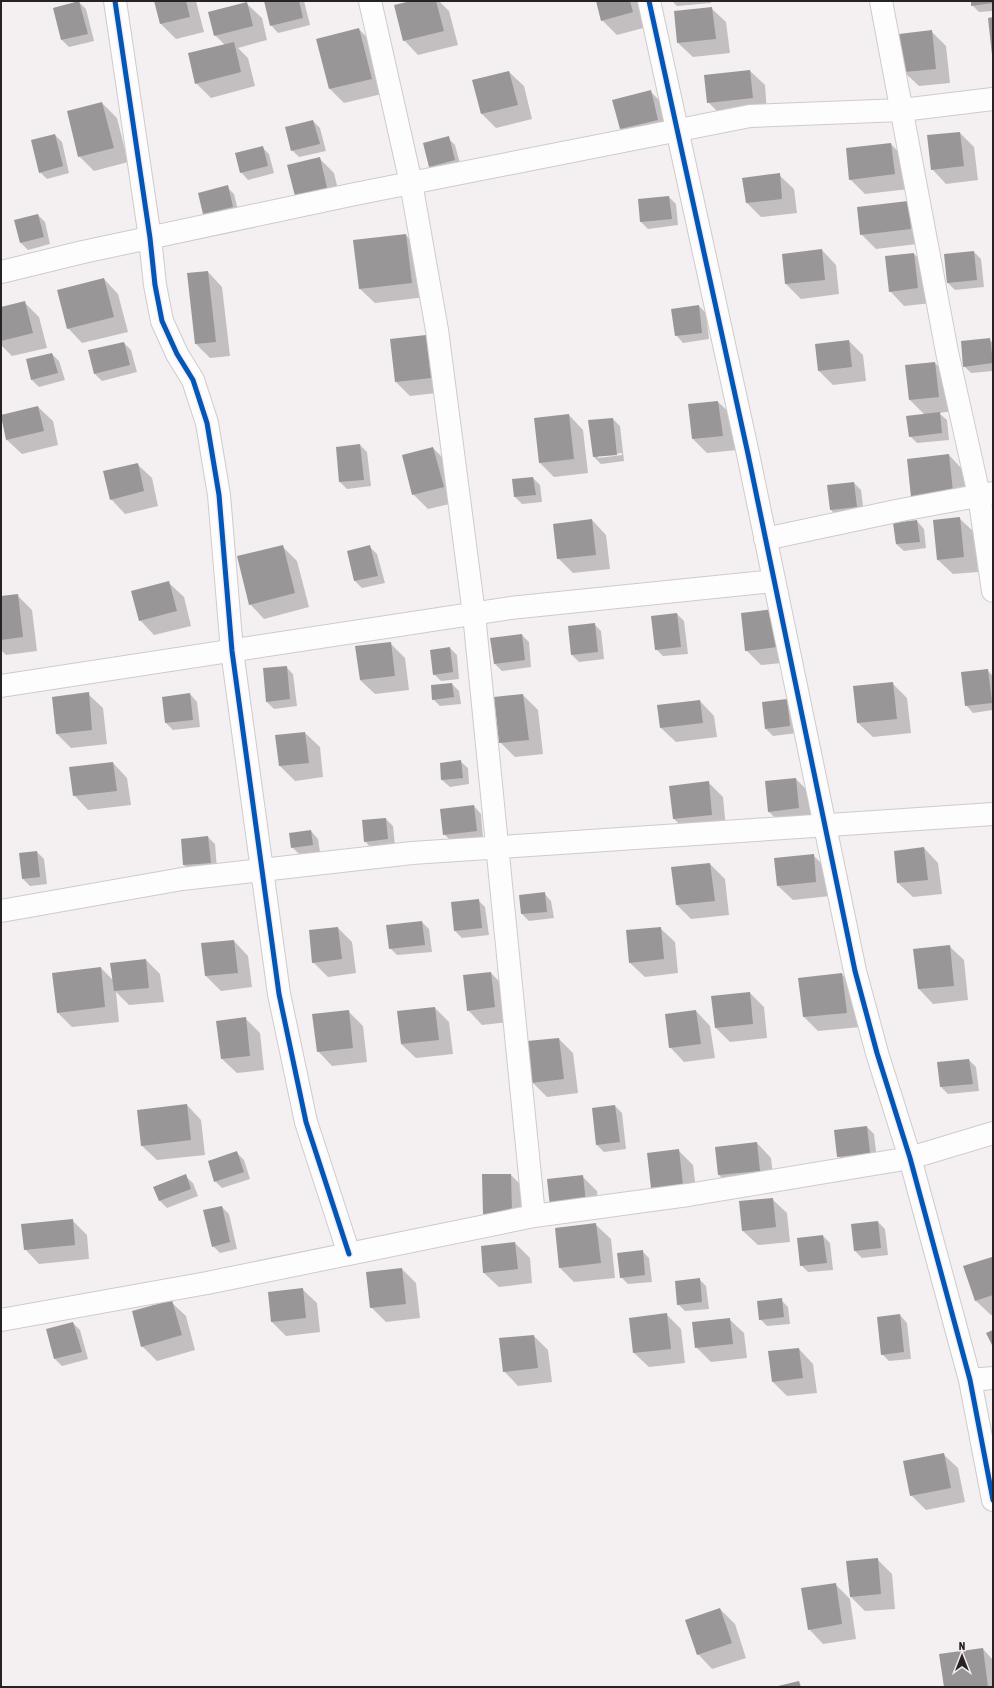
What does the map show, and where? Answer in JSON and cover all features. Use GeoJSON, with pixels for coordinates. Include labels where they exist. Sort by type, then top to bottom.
{"type":"FeatureCollection","features":[{"type":"Feature","properties":{"kind":"street"},"geometry":{"type":"LineString","coordinates":[[115,1],[150,238],[155,285],[162,322],[177,354],[193,380],[207,423],[219,495],[232,651],[263,870],[278,994],[306,1122],[349,1254]]}},
{"type":"Feature","properties":{"kind":"street"},"geometry":{"type":"LineString","coordinates":[[370,1],[411,183],[437,330],[474,614],[534,1216]]}},
{"type":"Feature","properties":{"kind":"street"},"geometry":{"type":"LineString","coordinates":[[650,1],[774,580],[855,971],[877,1053],[910,1158],[970,1380],[993,1500]]}},
{"type":"Feature","properties":{"kind":"street"},"geometry":{"type":"LineString","coordinates":[[881,1],[947,352],[986,494],[993,591]]}},
{"type":"Feature","properties":{"kind":"street"},"geometry":{"type":"LineString","coordinates":[[1,272],[150,238],[411,183],[750,116],[902,110],[993,99]]}},
{"type":"Feature","properties":{"kind":"street"},"geometry":{"type":"LineString","coordinates":[[765,539],[986,494]]}},
{"type":"Feature","properties":{"kind":"street"},"geometry":{"type":"LineString","coordinates":[[1,686],[474,614],[774,580]]}},
{"type":"Feature","properties":{"kind":"street"},"geometry":{"type":"LineString","coordinates":[[1,911],[182,879],[412,853],[993,814]]}},
{"type":"Feature","properties":{"kind":"street"},"geometry":{"type":"LineString","coordinates":[[1,1320],[207,1283],[534,1216],[688,1195],[910,1158],[993,1132]]}},
{"type":"Feature","properties":{"kind":"street"},"geometry":{"type":"LineString","coordinates":[[970,1380],[993,1378]]}},
{"type":"Feature","properties":{"kind":"building"},"geometry":{"type":"Polygon","coordinates":[[[79,1],[88,34],[61,40],[53,8],[79,1]]]}},
{"type":"Feature","properties":{"kind":"building"},"geometry":{"type":"Polygon","coordinates":[[[154,1],[186,1],[190,17],[160,24],[154,1]]]}},
{"type":"Feature","properties":{"kind":"building"},"geometry":{"type":"Polygon","coordinates":[[[264,1],[299,1],[303,18],[270,26],[264,1]]]}},
{"type":"Feature","properties":{"kind":"building"},"geometry":{"type":"Polygon","coordinates":[[[411,1],[436,1],[444,31],[403,41],[394,5],[411,1]]]}},
{"type":"Feature","properties":{"kind":"building"},"geometry":{"type":"Polygon","coordinates":[[[596,1],[630,1],[633,12],[601,21],[596,1]]]}},
{"type":"Feature","properties":{"kind":"building"},"geometry":{"type":"Polygon","coordinates":[[[971,1],[993,1],[993,3],[971,6],[971,1]]]}},
{"type":"Feature","properties":{"kind":"building"},"geometry":{"type":"Polygon","coordinates":[[[247,2],[253,26],[214,36],[208,12],[247,2]]]}},
{"type":"Feature","properties":{"kind":"building"},"geometry":{"type":"Polygon","coordinates":[[[712,7],[716,39],[677,43],[674,11],[712,7]]]}},
{"type":"Feature","properties":{"kind":"building"},"geometry":{"type":"Polygon","coordinates":[[[993,17],[993,54],[992,55],[988,18],[993,17]]]}},
{"type":"Feature","properties":{"kind":"building"},"geometry":{"type":"Polygon","coordinates":[[[359,28],[372,79],[329,89],[316,39],[359,28]]]}},
{"type":"Feature","properties":{"kind":"building"},"geometry":{"type":"Polygon","coordinates":[[[932,30],[936,69],[904,72],[899,34],[932,30]]]}},
{"type":"Feature","properties":{"kind":"building"},"geometry":{"type":"Polygon","coordinates":[[[234,42],[241,72],[195,84],[188,53],[234,42]]]}},
{"type":"Feature","properties":{"kind":"building"},"geometry":{"type":"Polygon","coordinates":[[[750,70],[753,98],[707,103],[704,75],[750,70]]]}},
{"type":"Feature","properties":{"kind":"building"},"geometry":{"type":"Polygon","coordinates":[[[509,71],[518,105],[481,114],[472,80],[509,71]]]}},
{"type":"Feature","properties":{"kind":"building"},"geometry":{"type":"Polygon","coordinates":[[[651,90],[658,120],[620,129],[612,100],[651,90]]]}},
{"type":"Feature","properties":{"kind":"building"},"geometry":{"type":"Polygon","coordinates":[[[102,102],[114,148],[78,157],[67,111],[102,102]]]}},
{"type":"Feature","properties":{"kind":"building"},"geometry":{"type":"Polygon","coordinates":[[[313,120],[320,144],[291,151],[285,127],[313,120]]]}},
{"type":"Feature","properties":{"kind":"building"},"geometry":{"type":"Polygon","coordinates":[[[960,132],[964,166],[931,170],[927,135],[960,132]]]}},
{"type":"Feature","properties":{"kind":"building"},"geometry":{"type":"Polygon","coordinates":[[[55,134],[63,166],[39,173],[31,140],[55,134]]]}},
{"type":"Feature","properties":{"kind":"building"},"geometry":{"type":"Polygon","coordinates":[[[449,136],[455,160],[429,167],[423,143],[449,136]]]}},
{"type":"Feature","properties":{"kind":"building"},"geometry":{"type":"Polygon","coordinates":[[[891,143],[895,174],[849,180],[846,148],[891,143]]]}},
{"type":"Feature","properties":{"kind":"building"},"geometry":{"type":"Polygon","coordinates":[[[263,146],[268,166],[240,173],[235,153],[263,146]]]}},
{"type":"Feature","properties":{"kind":"building"},"geometry":{"type":"Polygon","coordinates":[[[320,157],[327,188],[295,196],[287,165],[320,157]]]}},
{"type":"Feature","properties":{"kind":"building"},"geometry":{"type":"Polygon","coordinates":[[[780,173],[782,199],[746,203],[742,178],[780,173]]]}},
{"type":"Feature","properties":{"kind":"building"},"geometry":{"type":"Polygon","coordinates":[[[228,185],[233,207],[203,214],[198,193],[228,185]]]}},
{"type":"Feature","properties":{"kind":"building"},"geometry":{"type":"Polygon","coordinates":[[[669,196],[672,219],[640,222],[638,199],[669,196]]]}},
{"type":"Feature","properties":{"kind":"building"},"geometry":{"type":"Polygon","coordinates":[[[908,201],[911,229],[860,235],[857,207],[908,201]]]}},
{"type":"Feature","properties":{"kind":"building"},"geometry":{"type":"Polygon","coordinates":[[[38,214],[44,237],[20,243],[14,220],[38,214]]]}},
{"type":"Feature","properties":{"kind":"building"},"geometry":{"type":"Polygon","coordinates":[[[406,234],[412,283],[359,289],[353,240],[406,234]]]}},
{"type":"Feature","properties":{"kind":"building"},"geometry":{"type":"Polygon","coordinates":[[[822,249],[825,280],[785,284],[782,254],[822,249]]]}},
{"type":"Feature","properties":{"kind":"building"},"geometry":{"type":"Polygon","coordinates":[[[974,251],[977,280],[947,283],[944,254],[974,251]]]}},
{"type":"Feature","properties":{"kind":"building"},"geometry":{"type":"Polygon","coordinates":[[[914,253],[918,288],[889,292],[885,256],[914,253]]]}},
{"type":"Feature","properties":{"kind":"building"},"geometry":{"type":"Polygon","coordinates":[[[208,271],[216,342],[195,344],[187,273],[208,271]]]}},
{"type":"Feature","properties":{"kind":"building"},"geometry":{"type":"Polygon","coordinates":[[[104,278],[114,317],[67,329],[57,290],[104,278]]]}},
{"type":"Feature","properties":{"kind":"building"},"geometry":{"type":"Polygon","coordinates":[[[25,301],[33,333],[1,341],[1,307],[25,301]]]}},
{"type":"Feature","properties":{"kind":"building"},"geometry":{"type":"Polygon","coordinates":[[[699,305],[702,333],[675,336],[671,309],[699,305]]]}},
{"type":"Feature","properties":{"kind":"building"},"geometry":{"type":"Polygon","coordinates":[[[426,335],[431,378],[395,382],[390,339],[426,335]]]}},
{"type":"Feature","properties":{"kind":"building"},"geometry":{"type":"Polygon","coordinates":[[[990,338],[993,363],[963,367],[961,341],[990,338]]]}},
{"type":"Feature","properties":{"kind":"building"},"geometry":{"type":"Polygon","coordinates":[[[849,340],[852,367],[818,371],[815,344],[849,340]]]}},
{"type":"Feature","properties":{"kind":"building"},"geometry":{"type":"Polygon","coordinates":[[[124,342],[130,365],[94,374],[88,350],[124,342]]]}},
{"type":"Feature","properties":{"kind":"building"},"geometry":{"type":"Polygon","coordinates":[[[52,353],[58,373],[31,380],[26,359],[52,353]]]}},
{"type":"Feature","properties":{"kind":"building"},"geometry":{"type":"Polygon","coordinates":[[[935,362],[939,397],[909,400],[905,365],[935,362]]]}},
{"type":"Feature","properties":{"kind":"building"},"geometry":{"type":"Polygon","coordinates":[[[718,401],[723,436],[692,439],[688,404],[718,401]]]}},
{"type":"Feature","properties":{"kind":"building"},"geometry":{"type":"Polygon","coordinates":[[[38,406],[44,431],[6,440],[1,415],[38,406]]]}},
{"type":"Feature","properties":{"kind":"building"},"geometry":{"type":"Polygon","coordinates":[[[940,412],[942,433],[909,437],[906,416],[940,412]]]}},
{"type":"Feature","properties":{"kind":"building"},"geometry":{"type":"Polygon","coordinates":[[[569,414],[574,459],[539,463],[534,418],[569,414]]]}},
{"type":"Feature","properties":{"kind":"building"},"geometry":{"type":"Polygon","coordinates":[[[613,418],[617,455],[593,457],[588,420],[613,418]]]}},
{"type":"Feature","properties":{"kind":"building"},"geometry":{"type":"Polygon","coordinates":[[[360,444],[364,480],[339,482],[336,447],[360,444]]]}},
{"type":"Feature","properties":{"kind":"building"},"geometry":{"type":"Polygon","coordinates":[[[433,447],[444,487],[412,495],[402,455],[433,447]]]}},
{"type":"Feature","properties":{"kind":"building"},"geometry":{"type":"Polygon","coordinates":[[[949,454],[953,492],[911,497],[907,459],[949,454]]]}},
{"type":"Feature","properties":{"kind":"building"},"geometry":{"type":"Polygon","coordinates":[[[138,463],[144,491],[110,500],[103,471],[138,463]]]}},
{"type":"Feature","properties":{"kind":"building"},"geometry":{"type":"Polygon","coordinates":[[[533,477],[536,495],[514,497],[512,479],[533,477]]]}},
{"type":"Feature","properties":{"kind":"building"},"geometry":{"type":"Polygon","coordinates":[[[854,482],[857,507],[830,510],[827,485],[854,482]]]}},
{"type":"Feature","properties":{"kind":"building"},"geometry":{"type":"Polygon","coordinates":[[[960,517],[964,557],[937,560],[933,520],[960,517]]]}},
{"type":"Feature","properties":{"kind":"building"},"geometry":{"type":"Polygon","coordinates":[[[592,519],[596,555],[557,559],[553,524],[592,519]]]}},
{"type":"Feature","properties":{"kind":"building"},"geometry":{"type":"Polygon","coordinates":[[[917,520],[920,542],[896,544],[893,523],[917,520]]]}},
{"type":"Feature","properties":{"kind":"building"},"geometry":{"type":"Polygon","coordinates":[[[283,545],[295,593],[249,605],[237,556],[283,545]]]}},
{"type":"Feature","properties":{"kind":"building"},"geometry":{"type":"Polygon","coordinates":[[[370,545],[378,576],[354,581],[347,551],[370,545]]]}},
{"type":"Feature","properties":{"kind":"building"},"geometry":{"type":"Polygon","coordinates":[[[169,581],[177,611],[139,621],[131,591],[169,581]]]}},
{"type":"Feature","properties":{"kind":"building"},"geometry":{"type":"Polygon","coordinates":[[[18,594],[23,637],[1,640],[1,596],[18,594]]]}},
{"type":"Feature","properties":{"kind":"building"},"geometry":{"type":"Polygon","coordinates":[[[773,609],[777,647],[745,651],[741,613],[773,609]]]}},
{"type":"Feature","properties":{"kind":"building"},"geometry":{"type":"Polygon","coordinates":[[[677,613],[681,647],[655,650],[651,616],[677,613]]]}},
{"type":"Feature","properties":{"kind":"building"},"geometry":{"type":"Polygon","coordinates":[[[595,623],[598,652],[571,655],[568,626],[595,623]]]}},
{"type":"Feature","properties":{"kind":"building"},"geometry":{"type":"Polygon","coordinates":[[[522,634],[525,660],[494,664],[490,638],[522,634]]]}},
{"type":"Feature","properties":{"kind":"building"},"geometry":{"type":"Polygon","coordinates":[[[391,642],[395,676],[360,680],[355,646],[391,642]]]}},
{"type":"Feature","properties":{"kind":"building"},"geometry":{"type":"Polygon","coordinates":[[[450,647],[453,672],[433,675],[430,650],[450,647]]]}},
{"type":"Feature","properties":{"kind":"building"},"geometry":{"type":"Polygon","coordinates":[[[287,666],[290,699],[266,702],[263,668],[287,666]]]}},
{"type":"Feature","properties":{"kind":"building"},"geometry":{"type":"Polygon","coordinates":[[[988,669],[992,703],[965,706],[961,672],[988,669]]]}},
{"type":"Feature","properties":{"kind":"building"},"geometry":{"type":"Polygon","coordinates":[[[893,682],[897,719],[857,723],[853,686],[893,682]]]}},
{"type":"Feature","properties":{"kind":"building"},"geometry":{"type":"Polygon","coordinates":[[[452,683],[454,697],[432,700],[431,685],[452,683]]]}},
{"type":"Feature","properties":{"kind":"building"},"geometry":{"type":"Polygon","coordinates":[[[89,692],[92,730],[56,734],[52,697],[89,692]]]}},
{"type":"Feature","properties":{"kind":"building"},"geometry":{"type":"Polygon","coordinates":[[[190,693],[193,720],[165,723],[162,697],[190,693]]]}},
{"type":"Feature","properties":{"kind":"building"},"geometry":{"type":"Polygon","coordinates":[[[523,694],[529,740],[499,743],[494,697],[523,694]]]}},
{"type":"Feature","properties":{"kind":"building"},"geometry":{"type":"Polygon","coordinates":[[[787,699],[790,726],[765,729],[762,702],[787,699]]]}},
{"type":"Feature","properties":{"kind":"building"},"geometry":{"type":"Polygon","coordinates":[[[700,700],[703,723],[660,728],[657,705],[700,700]]]}},
{"type":"Feature","properties":{"kind":"building"},"geometry":{"type":"Polygon","coordinates":[[[305,732],[309,763],[279,766],[275,735],[305,732]]]}},
{"type":"Feature","properties":{"kind":"building"},"geometry":{"type":"Polygon","coordinates":[[[461,760],[463,778],[441,780],[440,763],[461,760]]]}},
{"type":"Feature","properties":{"kind":"building"},"geometry":{"type":"Polygon","coordinates":[[[113,762],[117,791],[73,796],[69,767],[113,762]]]}},
{"type":"Feature","properties":{"kind":"building"},"geometry":{"type":"Polygon","coordinates":[[[796,778],[799,808],[768,812],[765,781],[796,778]]]}},
{"type":"Feature","properties":{"kind":"building"},"geometry":{"type":"Polygon","coordinates":[[[709,781],[712,815],[673,819],[669,786],[709,781]]]}},
{"type":"Feature","properties":{"kind":"building"},"geometry":{"type":"Polygon","coordinates":[[[474,805],[477,831],[443,835],[440,809],[474,805]]]}},
{"type":"Feature","properties":{"kind":"building"},"geometry":{"type":"Polygon","coordinates":[[[386,818],[388,839],[364,842],[362,820],[386,818]]]}},
{"type":"Feature","properties":{"kind":"building"},"geometry":{"type":"Polygon","coordinates":[[[311,830],[313,845],[291,848],[289,833],[311,830]]]}},
{"type":"Feature","properties":{"kind":"building"},"geometry":{"type":"Polygon","coordinates":[[[208,836],[211,863],[183,865],[181,839],[208,836]]]}},
{"type":"Feature","properties":{"kind":"building"},"geometry":{"type":"Polygon","coordinates":[[[924,847],[928,880],[897,883],[894,851],[924,847]]]}},
{"type":"Feature","properties":{"kind":"building"},"geometry":{"type":"Polygon","coordinates":[[[37,851],[40,877],[22,879],[19,853],[37,851]]]}},
{"type":"Feature","properties":{"kind":"building"},"geometry":{"type":"Polygon","coordinates":[[[814,854],[816,882],[777,886],[774,858],[814,854]]]}},
{"type":"Feature","properties":{"kind":"building"},"geometry":{"type":"Polygon","coordinates":[[[710,863],[715,901],[676,905],[671,867],[710,863]]]}},
{"type":"Feature","properties":{"kind":"building"},"geometry":{"type":"Polygon","coordinates":[[[545,892],[547,912],[521,914],[519,895],[545,892]]]}},
{"type":"Feature","properties":{"kind":"building"},"geometry":{"type":"Polygon","coordinates":[[[479,899],[482,928],[454,931],[451,902],[479,899]]]}},
{"type":"Feature","properties":{"kind":"building"},"geometry":{"type":"Polygon","coordinates":[[[422,921],[425,945],[389,949],[386,925],[422,921]]]}},
{"type":"Feature","properties":{"kind":"building"},"geometry":{"type":"Polygon","coordinates":[[[338,927],[342,959],[312,963],[309,930],[338,927]]]}},
{"type":"Feature","properties":{"kind":"building"},"geometry":{"type":"Polygon","coordinates":[[[661,927],[664,959],[629,963],[626,930],[661,927]]]}},
{"type":"Feature","properties":{"kind":"building"},"geometry":{"type":"Polygon","coordinates":[[[234,940],[238,973],[205,976],[201,943],[234,940]]]}},
{"type":"Feature","properties":{"kind":"building"},"geometry":{"type":"Polygon","coordinates":[[[950,945],[954,986],[918,989],[913,949],[950,945]]]}},
{"type":"Feature","properties":{"kind":"building"},"geometry":{"type":"Polygon","coordinates":[[[146,959],[149,988],[114,991],[110,963],[146,959]]]}},
{"type":"Feature","properties":{"kind":"building"},"geometry":{"type":"Polygon","coordinates":[[[101,967],[105,1007],[57,1013],[52,973],[101,967]]]}},
{"type":"Feature","properties":{"kind":"building"},"geometry":{"type":"Polygon","coordinates":[[[491,972],[495,1007],[467,1011],[463,975],[491,972]]]}},
{"type":"Feature","properties":{"kind":"building"},"geometry":{"type":"Polygon","coordinates":[[[842,973],[847,1013],[803,1017],[798,978],[842,973]]]}},
{"type":"Feature","properties":{"kind":"building"},"geometry":{"type":"Polygon","coordinates":[[[750,992],[753,1024],[715,1028],[711,996],[750,992]]]}},
{"type":"Feature","properties":{"kind":"building"},"geometry":{"type":"Polygon","coordinates":[[[435,1007],[439,1040],[401,1044],[397,1011],[435,1007]]]}},
{"type":"Feature","properties":{"kind":"building"},"geometry":{"type":"Polygon","coordinates":[[[349,1010],[353,1048],[317,1052],[312,1014],[349,1010]]]}},
{"type":"Feature","properties":{"kind":"building"},"geometry":{"type":"Polygon","coordinates":[[[696,1010],[701,1044],[669,1048],[665,1014],[696,1010]]]}},
{"type":"Feature","properties":{"kind":"building"},"geometry":{"type":"Polygon","coordinates":[[[246,1017],[250,1056],[221,1059],[216,1021],[246,1017]]]}},
{"type":"Feature","properties":{"kind":"building"},"geometry":{"type":"Polygon","coordinates":[[[559,1038],[564,1079],[531,1083],[527,1041],[559,1038]]]}},
{"type":"Feature","properties":{"kind":"building"},"geometry":{"type":"Polygon","coordinates":[[[969,1059],[973,1084],[940,1087],[937,1062],[969,1059]]]}},
{"type":"Feature","properties":{"kind":"building"},"geometry":{"type":"Polygon","coordinates":[[[187,1104],[191,1140],[141,1146],[137,1110],[187,1104]]]}},
{"type":"Feature","properties":{"kind":"building"},"geometry":{"type":"Polygon","coordinates":[[[615,1105],[620,1142],[596,1145],[592,1108],[615,1105]]]}},
{"type":"Feature","properties":{"kind":"building"},"geometry":{"type":"Polygon","coordinates":[[[867,1126],[870,1153],[837,1157],[834,1130],[867,1126]]]}},
{"type":"Feature","properties":{"kind":"building"},"geometry":{"type":"Polygon","coordinates":[[[757,1142],[760,1171],[718,1175],[715,1147],[757,1142]]]}},
{"type":"Feature","properties":{"kind":"building"},"geometry":{"type":"Polygon","coordinates":[[[679,1149],[683,1185],[651,1188],[647,1153],[679,1149]]]}},
{"type":"Feature","properties":{"kind":"building"},"geometry":{"type":"Polygon","coordinates":[[[237,1151],[244,1172],[214,1182],[208,1161],[237,1151]]]}},
{"type":"Feature","properties":{"kind":"building"},"geometry":{"type":"Polygon","coordinates":[[[186,1174],[191,1189],[159,1201],[153,1187],[186,1174]]]}},
{"type":"Feature","properties":{"kind":"building"},"geometry":{"type":"Polygon","coordinates":[[[482,1174],[511,1174],[512,1213],[483,1214],[482,1174]]]}},
{"type":"Feature","properties":{"kind":"building"},"geometry":{"type":"Polygon","coordinates":[[[583,1175],[586,1203],[550,1207],[547,1179],[583,1175]]]}},
{"type":"Feature","properties":{"kind":"building"},"geometry":{"type":"Polygon","coordinates":[[[773,1198],[776,1227],[742,1231],[739,1201],[773,1198]]]}},
{"type":"Feature","properties":{"kind":"building"},"geometry":{"type":"Polygon","coordinates":[[[222,1206],[230,1242],[212,1247],[203,1210],[222,1206]]]}},
{"type":"Feature","properties":{"kind":"building"},"geometry":{"type":"Polygon","coordinates":[[[73,1219],[75,1245],[24,1250],[21,1224],[73,1219]]]}},
{"type":"Feature","properties":{"kind":"building"},"geometry":{"type":"Polygon","coordinates":[[[878,1221],[881,1248],[854,1251],[851,1224],[878,1221]]]}},
{"type":"Feature","properties":{"kind":"building"},"geometry":{"type":"Polygon","coordinates":[[[596,1223],[601,1263],[559,1268],[555,1228],[596,1223]]]}},
{"type":"Feature","properties":{"kind":"building"},"geometry":{"type":"Polygon","coordinates":[[[823,1235],[827,1263],[800,1266],[797,1238],[823,1235]]]}},
{"type":"Feature","properties":{"kind":"building"},"geometry":{"type":"Polygon","coordinates":[[[515,1242],[518,1269],[483,1273],[481,1246],[515,1242]]]}},
{"type":"Feature","properties":{"kind":"building"},"geometry":{"type":"Polygon","coordinates":[[[643,1250],[645,1275],[620,1278],[617,1253],[643,1250]]]}},
{"type":"Feature","properties":{"kind":"building"},"geometry":{"type":"Polygon","coordinates":[[[992,1257],[993,1295],[975,1301],[963,1266],[992,1257]]]}},
{"type":"Feature","properties":{"kind":"building"},"geometry":{"type":"Polygon","coordinates":[[[402,1268],[406,1304],[370,1308],[366,1272],[402,1268]]]}},
{"type":"Feature","properties":{"kind":"building"},"geometry":{"type":"Polygon","coordinates":[[[700,1278],[702,1302],[677,1305],[675,1281],[700,1278]]]}},
{"type":"Feature","properties":{"kind":"building"},"geometry":{"type":"Polygon","coordinates":[[[303,1288],[306,1318],[271,1322],[268,1292],[303,1288]]]}},
{"type":"Feature","properties":{"kind":"building"},"geometry":{"type":"Polygon","coordinates":[[[782,1298],[784,1317],[759,1320],[757,1301],[782,1298]]]}},
{"type":"Feature","properties":{"kind":"building"},"geometry":{"type":"Polygon","coordinates":[[[172,1300],[182,1335],[141,1347],[132,1311],[172,1300]]]}},
{"type":"Feature","properties":{"kind":"building"},"geometry":{"type":"Polygon","coordinates":[[[667,1313],[671,1349],[633,1353],[629,1318],[667,1313]]]}},
{"type":"Feature","properties":{"kind":"building"},"geometry":{"type":"Polygon","coordinates":[[[900,1314],[904,1352],[881,1355],[877,1317],[900,1314]]]}},
{"type":"Feature","properties":{"kind":"building"},"geometry":{"type":"Polygon","coordinates":[[[730,1318],[733,1344],[695,1348],[692,1322],[730,1318]]]}},
{"type":"Feature","properties":{"kind":"building"},"geometry":{"type":"Polygon","coordinates":[[[73,1322],[82,1352],[54,1359],[46,1329],[73,1322]]]}},
{"type":"Feature","properties":{"kind":"building"},"geometry":{"type":"Polygon","coordinates":[[[993,1330],[993,1347],[986,1333],[993,1330]]]}},
{"type":"Feature","properties":{"kind":"building"},"geometry":{"type":"Polygon","coordinates":[[[534,1335],[538,1368],[503,1372],[499,1338],[534,1335]]]}},
{"type":"Feature","properties":{"kind":"building"},"geometry":{"type":"Polygon","coordinates":[[[799,1348],[803,1378],[772,1382],[768,1351],[799,1348]]]}},
{"type":"Feature","properties":{"kind":"building"},"geometry":{"type":"Polygon","coordinates":[[[944,1453],[951,1488],[910,1496],[903,1461],[944,1453]]]}},
{"type":"Feature","properties":{"kind":"building"},"geometry":{"type":"Polygon","coordinates":[[[878,1558],[881,1594],[850,1597],[846,1561],[878,1558]]]}},
{"type":"Feature","properties":{"kind":"building"},"geometry":{"type":"Polygon","coordinates":[[[836,1583],[842,1624],[808,1630],[801,1588],[836,1583]]]}},
{"type":"Feature","properties":{"kind":"building"},"geometry":{"type":"Polygon","coordinates":[[[720,1608],[732,1643],[697,1655],[685,1620],[720,1608]]]}},
{"type":"Feature","properties":{"kind":"building"},"geometry":{"type":"Polygon","coordinates":[[[983,1648],[988,1687],[944,1687],[939,1654],[983,1648]]]}},
{"type":"Feature","properties":{"kind":"building"},"geometry":{"type":"Polygon","coordinates":[[[799,1681],[801,1687],[778,1687],[778,1686],[799,1681]]]}},
{"type":"Feature","properties":{"kind":"cycle path"},"geometry":{"type":"LineString","coordinates":[[115,1],[150,238],[155,285],[162,321],[177,354],[193,380],[207,423],[219,495],[232,651],[279,994],[306,1122],[349,1254]]}},
{"type":"Feature","properties":{"kind":"cycle path"},"geometry":{"type":"LineString","coordinates":[[649,1],[748,454],[855,971],[877,1053],[910,1158],[970,1380],[993,1500]]}}]}
